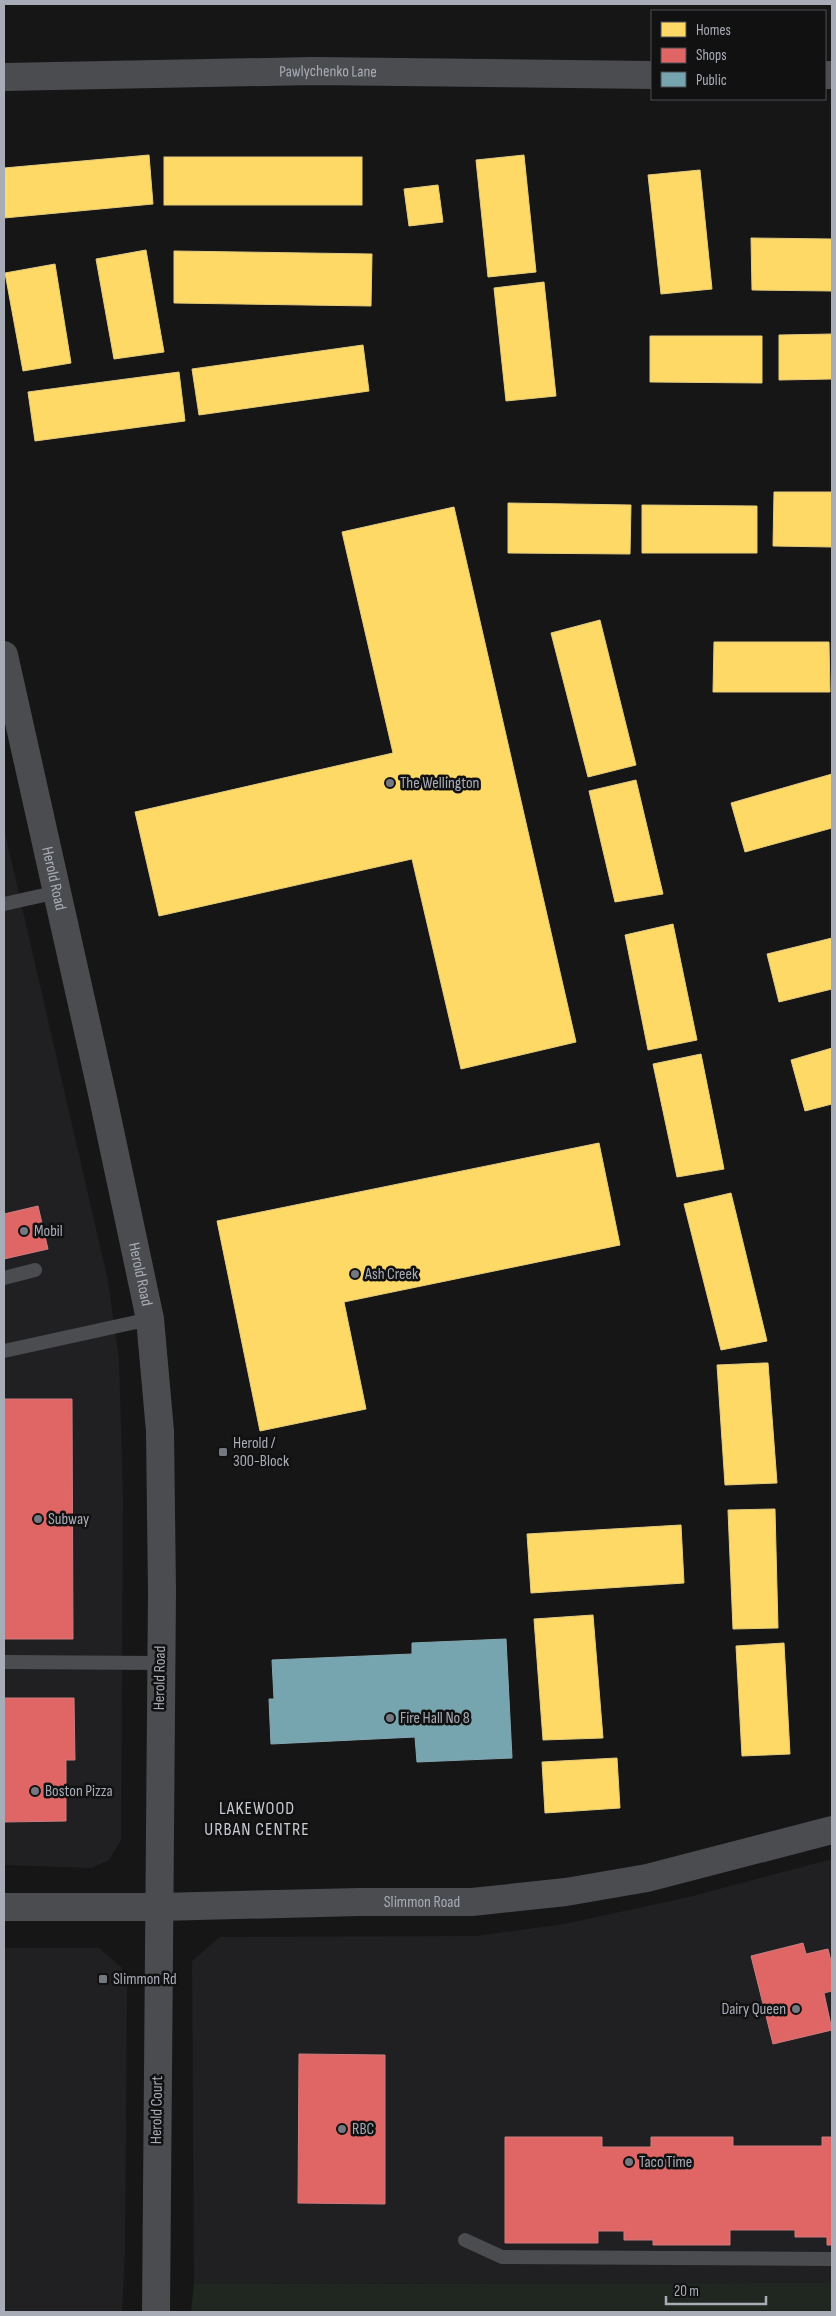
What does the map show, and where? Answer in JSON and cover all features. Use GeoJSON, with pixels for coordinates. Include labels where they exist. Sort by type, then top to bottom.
{"type":"FeatureCollection","features":[{"type":"Feature","properties":{"kind":"street","name":"Pawlychenko Lane"},"geometry":{"type":"LineString","coordinates":[[4,76],[313,71],[651,75]]}},
{"type":"Feature","properties":{"kind":"street","name":"Herold Road"},"geometry":{"type":"LineString","coordinates":[[4,655],[10,714],[58,892],[150,1319],[160,1430],[162,1592],[159,1907]]}},
{"type":"Feature","properties":{"kind":"street","name":"Slimmon Road"},"geometry":{"type":"LineString","coordinates":[[4,1907],[159,1907],[359,1902],[472,1902],[566,1892],[647,1878],[832,1830]]}},
{"type":"Feature","properties":{"kind":"street","name":"Herold Court"},"geometry":{"type":"LineString","coordinates":[[156,2312],[159,1907]]}},
{"type":"Feature","properties":{"kind":"lane"},"geometry":{"type":"LineString","coordinates":[[4,904],[58,892]]}},
{"type":"Feature","properties":{"kind":"lane"},"geometry":{"type":"LineString","coordinates":[[4,1278],[35,1270]]}},
{"type":"Feature","properties":{"kind":"lane"},"geometry":{"type":"LineString","coordinates":[[4,1351],[150,1319]]}},
{"type":"Feature","properties":{"kind":"lane"},"geometry":{"type":"LineString","coordinates":[[4,1662],[160,1662]]}},
{"type":"Feature","properties":{"kind":"lane"},"geometry":{"type":"LineString","coordinates":[[465,2240],[502,2258],[832,2259]]}},
{"type":"Feature","properties":{"kind":"shaded area"},"geometry":{"type":"Polygon","coordinates":[[[4,829],[108,1281],[119,1359],[123,1499],[121,1840],[109,1860],[91,1868],[4,1865],[4,829]]]}},
{"type":"Feature","properties":{"kind":"shaded area"},"geometry":{"type":"Polygon","coordinates":[[[832,1859],[832,2283],[194,2284],[192,1961],[220,1937],[476,1936],[564,1924],[689,1897],[832,1859]]]}},
{"type":"Feature","properties":{"kind":"shaded area"},"geometry":{"type":"Polygon","coordinates":[[[4,1948],[99,1948],[121,1967],[127,1981],[125,2248],[122,2312],[4,2312],[4,1948]]]}},
{"type":"Feature","properties":{"kind":"shaded area"},"geometry":{"type":"Polygon","coordinates":[[[832,2283],[832,2312],[191,2312],[194,2284],[832,2283]]]}},
{"type":"Feature","properties":{"kind":"building: Homes"},"geometry":{"type":"Polygon","coordinates":[[[149,155],[153,204],[4,218],[4,168],[149,155]]]}},
{"type":"Feature","properties":{"kind":"building: Homes"},"geometry":{"type":"Polygon","coordinates":[[[524,155],[536,272],[488,277],[476,160],[524,155]]]}},
{"type":"Feature","properties":{"kind":"building: Homes"},"geometry":{"type":"Polygon","coordinates":[[[164,157],[362,157],[362,205],[164,205],[164,157]]]}},
{"type":"Feature","properties":{"kind":"building: Homes"},"geometry":{"type":"Polygon","coordinates":[[[700,170],[712,289],[661,294],[648,175],[700,170]]]}},
{"type":"Feature","properties":{"kind":"building: Homes"},"geometry":{"type":"Polygon","coordinates":[[[438,185],[443,222],[409,226],[404,189],[438,185]]]}},
{"type":"Feature","properties":{"kind":"building: Homes"},"geometry":{"type":"Polygon","coordinates":[[[751,238],[832,239],[832,291],[752,290],[751,238]]]}},
{"type":"Feature","properties":{"kind":"building: Homes"},"geometry":{"type":"Polygon","coordinates":[[[146,250],[164,352],[114,359],[96,259],[146,250]]]}},
{"type":"Feature","properties":{"kind":"building: Homes"},"geometry":{"type":"Polygon","coordinates":[[[174,251],[372,254],[371,306],[174,303],[174,251]]]}},
{"type":"Feature","properties":{"kind":"building: Homes"},"geometry":{"type":"Polygon","coordinates":[[[55,264],[71,363],[23,371],[5,273],[55,264]]]}},
{"type":"Feature","properties":{"kind":"building: Homes"},"geometry":{"type":"Polygon","coordinates":[[[544,282],[556,396],[506,401],[494,288],[544,282]]]}},
{"type":"Feature","properties":{"kind":"building: Homes"},"geometry":{"type":"Polygon","coordinates":[[[832,334],[832,379],[779,380],[779,335],[832,334]]]}},
{"type":"Feature","properties":{"kind":"building: Homes"},"geometry":{"type":"Polygon","coordinates":[[[650,336],[762,336],[762,383],[650,382],[650,336]]]}},
{"type":"Feature","properties":{"kind":"building: Homes"},"geometry":{"type":"Polygon","coordinates":[[[363,345],[369,391],[199,415],[192,369],[363,345]]]}},
{"type":"Feature","properties":{"kind":"building: Homes"},"geometry":{"type":"Polygon","coordinates":[[[179,372],[185,421],[35,441],[28,392],[179,372]]]}},
{"type":"Feature","properties":{"kind":"building: Homes"},"geometry":{"type":"Polygon","coordinates":[[[774,492],[832,492],[832,547],[773,546],[774,492]]]}},
{"type":"Feature","properties":{"kind":"building: Homes"},"geometry":{"type":"Polygon","coordinates":[[[508,503],[631,505],[630,554],[508,553],[508,503]]]}},
{"type":"Feature","properties":{"kind":"building: Homes"},"geometry":{"type":"Polygon","coordinates":[[[642,505],[757,506],[757,553],[642,553],[642,505]]]}},
{"type":"Feature","properties":{"kind":"building: Homes","name":"The Wellington"},"geometry":{"type":"Polygon","coordinates":[[[454,507],[576,1042],[461,1069],[412,859],[159,916],[135,812],[393,753],[342,532],[454,507]]]}},
{"type":"Feature","properties":{"kind":"building: Homes"},"geometry":{"type":"Polygon","coordinates":[[[600,620],[636,765],[588,777],[551,633],[600,620]]]}},
{"type":"Feature","properties":{"kind":"building: Homes"},"geometry":{"type":"Polygon","coordinates":[[[714,642],[829,642],[830,692],[713,692],[714,642]]]}},
{"type":"Feature","properties":{"kind":"building: Homes"},"geometry":{"type":"Polygon","coordinates":[[[832,774],[832,828],[745,852],[731,803],[832,774]]]}},
{"type":"Feature","properties":{"kind":"building: Homes"},"geometry":{"type":"Polygon","coordinates":[[[636,780],[663,894],[615,902],[589,791],[636,780]]]}},
{"type":"Feature","properties":{"kind":"building: Homes"},"geometry":{"type":"Polygon","coordinates":[[[673,924],[697,1040],[648,1050],[625,935],[673,924]]]}},
{"type":"Feature","properties":{"kind":"building: Homes"},"geometry":{"type":"Polygon","coordinates":[[[832,938],[832,989],[779,1002],[767,954],[832,938]]]}},
{"type":"Feature","properties":{"kind":"building: Homes"},"geometry":{"type":"Polygon","coordinates":[[[832,1048],[832,1104],[805,1111],[791,1060],[832,1048]]]}},
{"type":"Feature","properties":{"kind":"building: Homes"},"geometry":{"type":"Polygon","coordinates":[[[701,1054],[724,1169],[677,1177],[653,1064],[701,1054]]]}},
{"type":"Feature","properties":{"kind":"building: Homes","name":"Ash Creek"},"geometry":{"type":"Polygon","coordinates":[[[599,1143],[620,1245],[344,1302],[366,1409],[260,1431],[217,1221],[599,1143]]]}},
{"type":"Feature","properties":{"kind":"building: Homes"},"geometry":{"type":"Polygon","coordinates":[[[731,1193],[767,1341],[721,1350],[684,1204],[731,1193]]]}},
{"type":"Feature","properties":{"kind":"building: Homes"},"geometry":{"type":"Polygon","coordinates":[[[768,1363],[777,1483],[725,1485],[717,1365],[768,1363]]]}},
{"type":"Feature","properties":{"kind":"building: Homes"},"geometry":{"type":"Polygon","coordinates":[[[775,1509],[778,1628],[733,1629],[728,1510],[775,1509]]]}},
{"type":"Feature","properties":{"kind":"building: Homes"},"geometry":{"type":"Polygon","coordinates":[[[681,1525],[684,1583],[531,1593],[527,1534],[681,1525]]]}},
{"type":"Feature","properties":{"kind":"building: Homes"},"geometry":{"type":"Polygon","coordinates":[[[593,1615],[603,1738],[543,1740],[534,1619],[593,1615]]]}},
{"type":"Feature","properties":{"kind":"building: Homes"},"geometry":{"type":"Polygon","coordinates":[[[784,1643],[790,1754],[742,1756],[736,1646],[784,1643]]]}},
{"type":"Feature","properties":{"kind":"building: Homes"},"geometry":{"type":"Polygon","coordinates":[[[617,1758],[620,1808],[545,1813],[542,1762],[617,1758]]]}},
{"type":"Feature","properties":{"kind":"building: Shops","name":"Mobil"},"geometry":{"type":"Polygon","coordinates":[[[38,1206],[48,1249],[4,1259],[4,1214],[38,1206]]]}},
{"type":"Feature","properties":{"kind":"building: Shops","name":"Subway"},"geometry":{"type":"Polygon","coordinates":[[[4,1399],[72,1399],[73,1639],[4,1639],[4,1399]]]}},
{"type":"Feature","properties":{"kind":"building: Shops","name":"Boston Pizza"},"geometry":{"type":"Polygon","coordinates":[[[4,1698],[74,1698],[75,1760],[66,1760],[66,1821],[4,1822],[4,1698]]]}},
{"type":"Feature","properties":{"kind":"building: Shops","name":"Dairy Queen"},"geometry":{"type":"Polygon","coordinates":[[[803,1943],[806,1954],[828,1949],[832,1965],[832,1991],[824,1993],[832,2030],[773,2044],[751,1956],[803,1943]]]}},
{"type":"Feature","properties":{"kind":"building: Shops","name":"RBC"},"geometry":{"type":"Polygon","coordinates":[[[299,2054],[385,2055],[385,2204],[298,2203],[299,2054]]]}},
{"type":"Feature","properties":{"kind":"building: Shops"},"geometry":{"type":"Polygon","coordinates":[[[505,2137],[602,2137],[602,2147],[651,2147],[651,2137],[733,2137],[733,2146],[822,2146],[822,2137],[832,2137],[832,2245],[827,2245],[827,2237],[795,2237],[795,2230],[730,2230],[730,2245],[653,2245],[653,2240],[624,2240],[624,2231],[598,2231],[598,2243],[505,2243],[505,2137]]]}},
{"type":"Feature","properties":{"kind":"building: Public","name":"Fire Hall No 8"},"geometry":{"type":"Polygon","coordinates":[[[506,1639],[512,1758],[417,1762],[415,1737],[271,1744],[269,1699],[274,1699],[272,1660],[412,1654],[412,1643],[506,1639]]]}},
{"type":"Feature","properties":{"kind":"place","name":"The Wellington"},"geometry":{"type":"Point","coordinates":[390,783]}},
{"type":"Feature","properties":{"kind":"place","name":"Mobil"},"geometry":{"type":"Point","coordinates":[24,1231]}},
{"type":"Feature","properties":{"kind":"place","name":"Ash Creek"},"geometry":{"type":"Point","coordinates":[355,1274]}},
{"type":"Feature","properties":{"kind":"place","name":"Herold / 300-Block"},"geometry":{"type":"Point","coordinates":[223,1452]}},
{"type":"Feature","properties":{"kind":"place","name":"Subway"},"geometry":{"type":"Point","coordinates":[38,1519]}},
{"type":"Feature","properties":{"kind":"place","name":"Fire Hall No 8"},"geometry":{"type":"Point","coordinates":[390,1718]}},
{"type":"Feature","properties":{"kind":"place","name":"Boston Pizza"},"geometry":{"type":"Point","coordinates":[35,1791]}},
{"type":"Feature","properties":{"kind":"place","name":"Slimmon Rd"},"geometry":{"type":"Point","coordinates":[103,1979]}},
{"type":"Feature","properties":{"kind":"place","name":"Dairy Queen"},"geometry":{"type":"Point","coordinates":[796,2009]}},
{"type":"Feature","properties":{"kind":"place","name":"RBC"},"geometry":{"type":"Point","coordinates":[342,2129]}},
{"type":"Feature","properties":{"kind":"place","name":"Taco Time"},"geometry":{"type":"Point","coordinates":[629,2162]}},
{"type":"Feature","properties":{"kind":"district","name":"LAKEWOOD URBAN CENTRE"},"geometry":{"type":"Point","coordinates":[257,1818]}}]}
